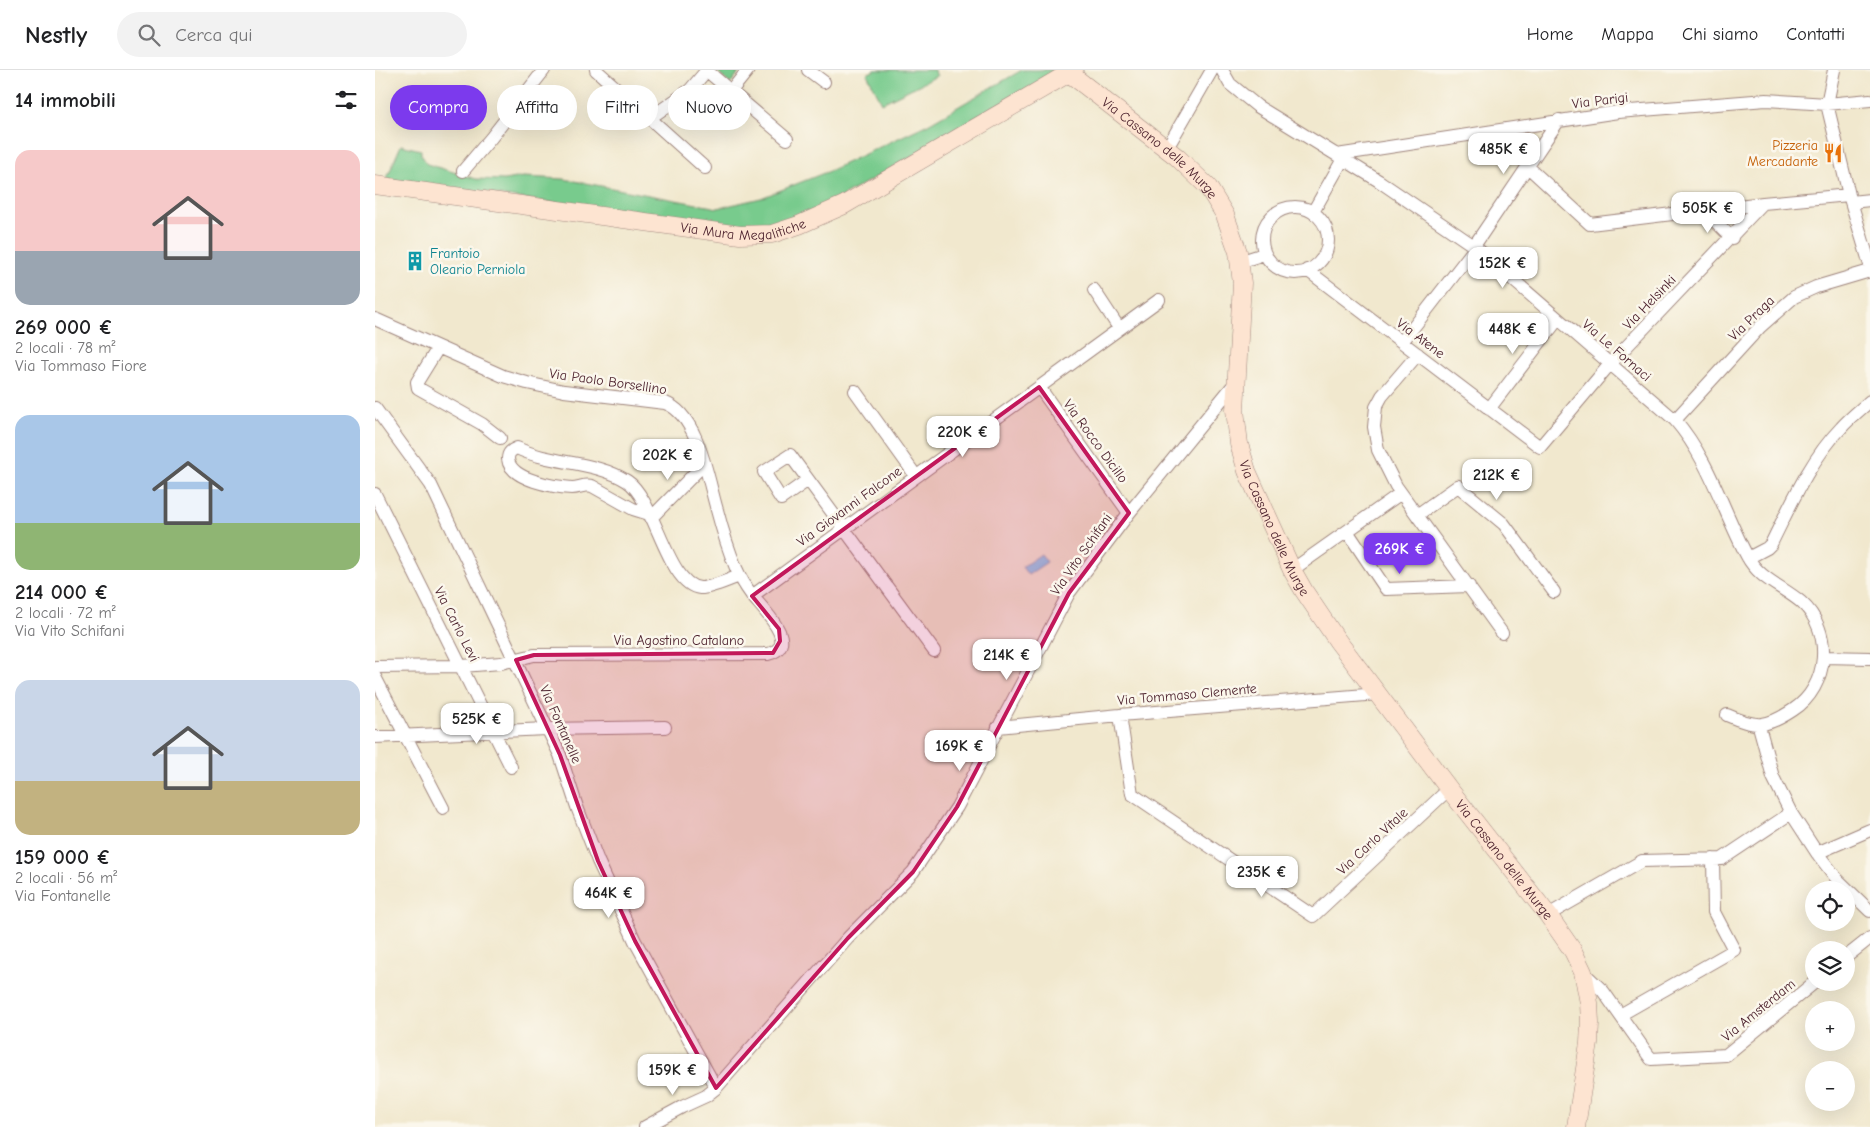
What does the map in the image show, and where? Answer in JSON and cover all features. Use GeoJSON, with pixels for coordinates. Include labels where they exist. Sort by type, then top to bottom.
{"type":"FeatureCollection","features":[{"type":"Feature","properties":{"kind":"street"},"geometry":{"type":"LineString","coordinates":[[463,171],[543,70]]}},
{"type":"Feature","properties":{"kind":"street"},"geometry":{"type":"LineString","coordinates":[[596,70],[613,85]]}},
{"type":"Feature","properties":{"kind":"street"},"geometry":{"type":"LineString","coordinates":[[658,113],[691,90],[707,70],[724,85]]}},
{"type":"Feature","properties":{"kind":"street"},"geometry":{"type":"LineString","coordinates":[[736,85],[748,70]]}},
{"type":"Feature","properties":{"kind":"street"},"geometry":{"type":"LineString","coordinates":[[809,70],[824,82]]}},
{"type":"Feature","properties":{"kind":"street"},"geometry":{"type":"LineString","coordinates":[[1167,148],[1212,70]]}},
{"type":"Feature","properties":{"kind":"street","name":"Via Le Fornaci"},"geometry":{"type":"LineString","coordinates":[[1222,70],[1230,84],[1257,106],[1379,181],[1475,247],[1675,420],[1689,435],[1701,457],[1748,558],[1760,574],[1800,602],[1811,613],[1823,644],[1824,657]]}},
{"type":"Feature","properties":{"kind":"street"},"geometry":{"type":"LineString","coordinates":[[1834,70],[1827,104],[1850,198],[1870,265]]}},
{"type":"Feature","properties":{"kind":"street","name":"Via Cassano delle Murge"},"geometry":{"type":"LineString","coordinates":[[1069,71],[1167,148],[1208,187],[1225,215],[1238,252],[1242,283],[1235,410],[1239,444],[1247,471],[1292,570],[1331,632],[1449,789],[1548,915],[1573,951],[1583,972],[1589,1003],[1589,1043],[1576,1127]]}},
{"type":"Feature","properties":{"kind":"street","name":"Via Mura Megalitiche"},"geometry":{"type":"LineString","coordinates":[[375,185],[740,235],[772,234],[799,225],[844,205],[1069,71]]}},
{"type":"Feature","properties":{"kind":"street","name":"Via Parigi"},"geometry":{"type":"LineString","coordinates":[[1340,157],[1559,120],[1618,112],[1766,100],[1827,104],[1870,100]]}},
{"type":"Feature","properties":{"kind":"street"},"geometry":{"type":"LineString","coordinates":[[751,108],[787,139]]}},
{"type":"Feature","properties":{"kind":"street"},"geometry":{"type":"LineString","coordinates":[[1402,342],[1475,247],[1559,120]]}},
{"type":"Feature","properties":{"kind":"street"},"geometry":{"type":"LineString","coordinates":[[658,125],[705,168]]}},
{"type":"Feature","properties":{"kind":"street"},"geometry":{"type":"LineString","coordinates":[[1313,212],[1340,157]]}},
{"type":"Feature","properties":{"kind":"street"},"geometry":{"type":"LineString","coordinates":[[1527,166],[1589,224],[1763,203],[1850,198],[1870,200]]}},
{"type":"Feature","properties":{"kind":"street","name":"Via Helsinki"},"geometry":{"type":"LineString","coordinates":[[1540,446],[1610,364],[1732,238],[1763,203]]}},
{"type":"Feature","properties":{"kind":"street"},"geometry":{"type":"LineString","coordinates":[[1293,206],[1313,212],[1326,229],[1328,240],[1326,251],[1321,261],[1307,270],[1291,273],[1280,270],[1271,264],[1264,254],[1261,243],[1262,232],[1266,222],[1273,214],[1293,206]]}},
{"type":"Feature","properties":{"kind":"street"},"geometry":{"type":"LineString","coordinates":[[1704,210],[1732,238]]}},
{"type":"Feature","properties":{"kind":"street"},"geometry":{"type":"LineString","coordinates":[[1239,262],[1264,254]]}},
{"type":"Feature","properties":{"kind":"street","name":"Via Atene"},"geometry":{"type":"LineString","coordinates":[[1307,270],[1540,446]]}},
{"type":"Feature","properties":{"kind":"street","name":"Via Praga"},"geometry":{"type":"LineString","coordinates":[[1675,420],[1760,327],[1794,297],[1816,287],[1870,271]]}},
{"type":"Feature","properties":{"kind":"street"},"geometry":{"type":"LineString","coordinates":[[1094,290],[1119,328]]}},
{"type":"Feature","properties":{"kind":"street","name":"Via Giovanni Falcone"},"geometry":{"type":"LineString","coordinates":[[751,596],[1159,300]]}},
{"type":"Feature","properties":{"kind":"street","name":"Via Paolo Borsellino"},"geometry":{"type":"LineString","coordinates":[[375,319],[503,376],[527,384],[564,391],[648,400],[671,405],[681,414],[691,429],[704,464],[725,540],[740,576],[751,596]]}},
{"type":"Feature","properties":{"kind":"street"},"geometry":{"type":"LineString","coordinates":[[1489,409],[1558,319]]}},
{"type":"Feature","properties":{"kind":"street"},"geometry":{"type":"LineString","coordinates":[[438,348],[417,382],[418,388],[481,424],[500,438],[513,451],[605,470],[625,480],[638,492],[671,561],[683,579],[690,585],[701,589],[740,576]]}},
{"type":"Feature","properties":{"kind":"street"},"geometry":{"type":"LineString","coordinates":[[1418,354],[1382,396],[1376,407],[1374,416],[1375,438],[1378,450],[1401,493],[1503,633]]}},
{"type":"Feature","properties":{"kind":"street","name":"Via Vito Schifani"},"geometry":{"type":"LineString","coordinates":[[645,1127],[706,1096],[716,1088],[848,938],[913,872],[957,807],[1069,593],[1129,513],[1236,382]]}},
{"type":"Feature","properties":{"kind":"street","name":"Via Rocco Dicillo"},"geometry":{"type":"LineString","coordinates":[[1039,387],[1129,513]]}},
{"type":"Feature","properties":{"kind":"street"},"geometry":{"type":"LineString","coordinates":[[855,391],[916,476]]}},
{"type":"Feature","properties":{"kind":"street"},"geometry":{"type":"LineString","coordinates":[[1748,558],[1771,544],[1792,500],[1817,458],[1841,428],[1870,402]]}},
{"type":"Feature","properties":{"kind":"street","name":"Via Fontanelle"},"geometry":{"type":"LineString","coordinates":[[375,408],[431,485],[561,755],[577,807],[598,862],[631,932],[654,978],[716,1088]]}},
{"type":"Feature","properties":{"kind":"street"},"geometry":{"type":"LineString","coordinates":[[513,451],[508,462],[525,479],[573,488],[591,486],[650,516]]}},
{"type":"Feature","properties":{"kind":"street"},"geometry":{"type":"LineString","coordinates":[[650,516],[704,464]]}},
{"type":"Feature","properties":{"kind":"street"},"geometry":{"type":"LineString","coordinates":[[808,480],[934,651]]}},
{"type":"Feature","properties":{"kind":"street"},"geometry":{"type":"LineString","coordinates":[[1417,516],[1458,486],[1504,524],[1554,592]]}},
{"type":"Feature","properties":{"kind":"street"},"geometry":{"type":"LineString","coordinates":[[1292,570],[1401,493]]}},
{"type":"Feature","properties":{"kind":"street","name":"Via Carlo Levi"},"geometry":{"type":"LineString","coordinates":[[375,494],[511,767]]}},
{"type":"Feature","properties":{"kind":"street"},"geometry":{"type":"LineString","coordinates":[[1347,531],[1386,589],[1469,586]]}},
{"type":"Feature","properties":{"kind":"street","name":"Via Agostino Catalano"},"geometry":{"type":"LineString","coordinates":[[516,660],[534,655],[773,653],[780,641],[779,629],[751,596]]}},
{"type":"Feature","properties":{"kind":"street"},"geometry":{"type":"LineString","coordinates":[[1727,715],[1744,723],[1759,726],[1772,722],[1802,704],[1818,682],[1823,668],[1824,657],[1870,658]]}},
{"type":"Feature","properties":{"kind":"street"},"geometry":{"type":"LineString","coordinates":[[375,667],[462,666],[516,660]]}},
{"type":"Feature","properties":{"kind":"street"},"geometry":{"type":"LineString","coordinates":[[375,677],[443,808]]}},
{"type":"Feature","properties":{"kind":"street","name":"Via Tommaso Clemente"},"geometry":{"type":"LineString","coordinates":[[998,727],[1378,694]]}},
{"type":"Feature","properties":{"kind":"street","name":"Via Carlo Vitale"},"geometry":{"type":"LineString","coordinates":[[1120,715],[1132,794],[1313,916],[1449,789]]}},
{"type":"Feature","properties":{"kind":"street"},"geometry":{"type":"LineString","coordinates":[[1759,726],[1773,776],[1791,814],[1837,879],[1870,910]]}},
{"type":"Feature","properties":{"kind":"street"},"geometry":{"type":"LineString","coordinates":[[375,736],[547,729],[665,727]]}},
{"type":"Feature","properties":{"kind":"street"},"geometry":{"type":"LineString","coordinates":[[1548,915],[1642,861],[1722,859],[1791,814]]}},
{"type":"Feature","properties":{"kind":"street"},"geometry":{"type":"LineString","coordinates":[[1817,853],[1870,830]]}},
{"type":"Feature","properties":{"kind":"street"},"geometry":{"type":"LineString","coordinates":[[1583,972],[1603,991],[1620,1014],[1733,950],[1714,912],[1713,859]]}},
{"type":"Feature","properties":{"kind":"street"},"geometry":{"type":"LineString","coordinates":[[1855,950],[1870,938]]}},
{"type":"Feature","properties":{"kind":"street","name":"Via Amsterdam"},"geometry":{"type":"LineString","coordinates":[[1620,1014],[1651,1058],[1726,1055],[1805,990]]}},
{"type":"Feature","properties":{"kind":"highlighted area"},"geometry":{"type":"Polygon","coordinates":[[[1039,387],[1129,513],[1069,593],[957,807],[913,872],[848,938],[716,1088],[635,941],[598,861],[560,755],[516,660],[534,655],[773,653],[780,641],[779,629],[752,596],[1039,387]]]}},
{"type":"Feature","properties":{"kind":"green space"},"geometry":{"type":"Polygon","coordinates":[[[715,70],[741,70],[730,84],[715,70]]]}},
{"type":"Feature","properties":{"kind":"green space"},"geometry":{"type":"Polygon","coordinates":[[[875,70],[934,70],[937,76],[882,103],[867,74],[875,70]]]}},
{"type":"Feature","properties":{"kind":"green space"},"geometry":{"type":"Polygon","coordinates":[[[1022,70],[1053,70],[1051,77],[818,210],[785,221],[744,227],[702,223],[386,180],[401,145],[421,150],[421,154],[427,164],[476,179],[504,180],[523,177],[564,179],[718,208],[761,198],[829,171],[928,124],[1022,70]]]}},
{"type":"Feature","properties":{"kind":"water"},"geometry":{"type":"Polygon","coordinates":[[[1041,554],[1047,562],[1028,575],[1022,567],[1041,554]]]}},
{"type":"Feature","properties":{"kind":"place","name":"Pizzeria Mercadante"},"geometry":{"type":"Point","coordinates":[1833,153]}},
{"type":"Feature","properties":{"kind":"place","name":"Frantoio Oleario Perniola"},"geometry":{"type":"Point","coordinates":[415,261]}}]}
